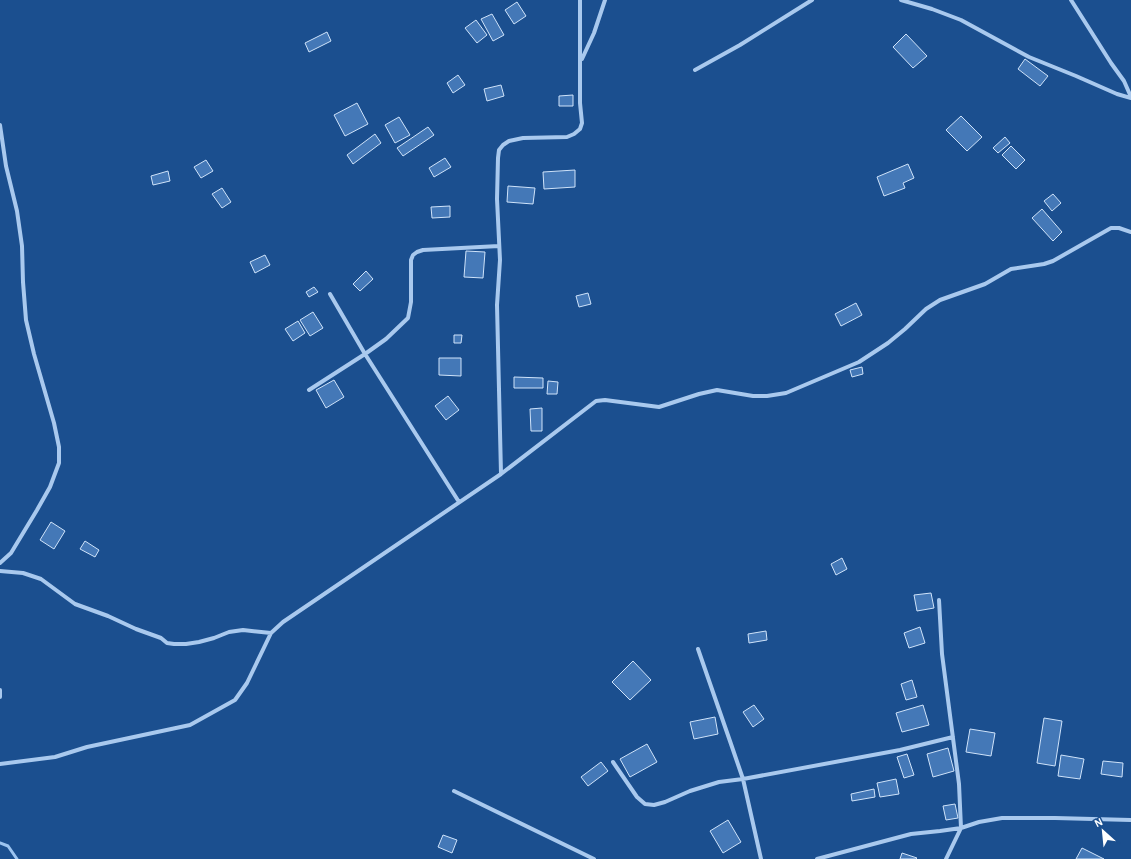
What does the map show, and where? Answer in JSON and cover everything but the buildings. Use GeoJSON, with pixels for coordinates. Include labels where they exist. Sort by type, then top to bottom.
{"type":"FeatureCollection","features":[{"type":"Feature","properties":{"kind":"street"},"geometry":{"type":"LineString","coordinates":[[501,474],[497,305],[500,260],[497,199],[499,150],[503,145],[510,141],[523,138],[567,137],[580,129],[582,123],[580,103],[580,0]]}},
{"type":"Feature","properties":{"kind":"street"},"geometry":{"type":"LineString","coordinates":[[581,61],[594,33],[605,0]]}},
{"type":"Feature","properties":{"kind":"street"},"geometry":{"type":"LineString","coordinates":[[695,70],[740,45],[812,0]]}},
{"type":"Feature","properties":{"kind":"street"},"geometry":{"type":"LineString","coordinates":[[901,0],[932,9],[961,20],[1029,57],[1117,94],[1131,97]]}},
{"type":"Feature","properties":{"kind":"street"},"geometry":{"type":"LineString","coordinates":[[1071,0],[1124,81],[1131,97]]}},
{"type":"Feature","properties":{"kind":"street"},"geometry":{"type":"LineString","coordinates":[[0,125],[6,166],[17,212],[22,246],[26,320],[54,423],[59,447],[59,463],[50,487],[37,510],[10,553],[0,563]]}},
{"type":"Feature","properties":{"kind":"street"},"geometry":{"type":"LineString","coordinates":[[0,764],[55,757],[87,747],[190,725],[235,700],[247,683],[271,632],[295,614],[501,474],[596,401],[605,400],[659,407],[699,394],[717,390],[753,396],[767,396],[786,393],[859,362],[888,343],[926,309],[940,300],[984,284],[1011,269],[1053,262],[1111,228],[1120,228],[1131,232]]}},
{"type":"Feature","properties":{"kind":"street"},"geometry":{"type":"LineString","coordinates":[[308,390],[386,339],[408,318],[411,302],[413,255],[423,250],[499,246]]}},
{"type":"Feature","properties":{"kind":"street"},"geometry":{"type":"LineString","coordinates":[[330,294],[365,354],[459,502]]}},
{"type":"Feature","properties":{"kind":"street"},"geometry":{"type":"LineString","coordinates":[[0,572],[23,573],[41,579],[74,604],[108,616],[174,644],[199,642],[229,632],[242,630],[271,632]]}},
{"type":"Feature","properties":{"kind":"street"},"geometry":{"type":"LineString","coordinates":[[939,600],[942,654],[959,784],[960,828],[946,859]]}},
{"type":"Feature","properties":{"kind":"street"},"geometry":{"type":"LineString","coordinates":[[698,649],[743,779],[761,859]]}},
{"type":"Feature","properties":{"kind":"street"},"geometry":{"type":"LineString","coordinates":[[0,690],[0,697]]}},
{"type":"Feature","properties":{"kind":"street"},"geometry":{"type":"LineString","coordinates":[[613,762],[637,797],[645,804],[654,805],[719,782],[743,779],[900,750],[953,737]]}},
{"type":"Feature","properties":{"kind":"street"},"geometry":{"type":"LineString","coordinates":[[454,791],[594,859]]}},
{"type":"Feature","properties":{"kind":"street"},"geometry":{"type":"LineString","coordinates":[[817,859],[911,834],[960,828],[979,822],[1002,818],[1131,820]]}},
{"type":"Feature","properties":{"kind":"waterway"},"geometry":{"type":"LineString","coordinates":[[0,843],[8,846],[17,859]]}}]}
